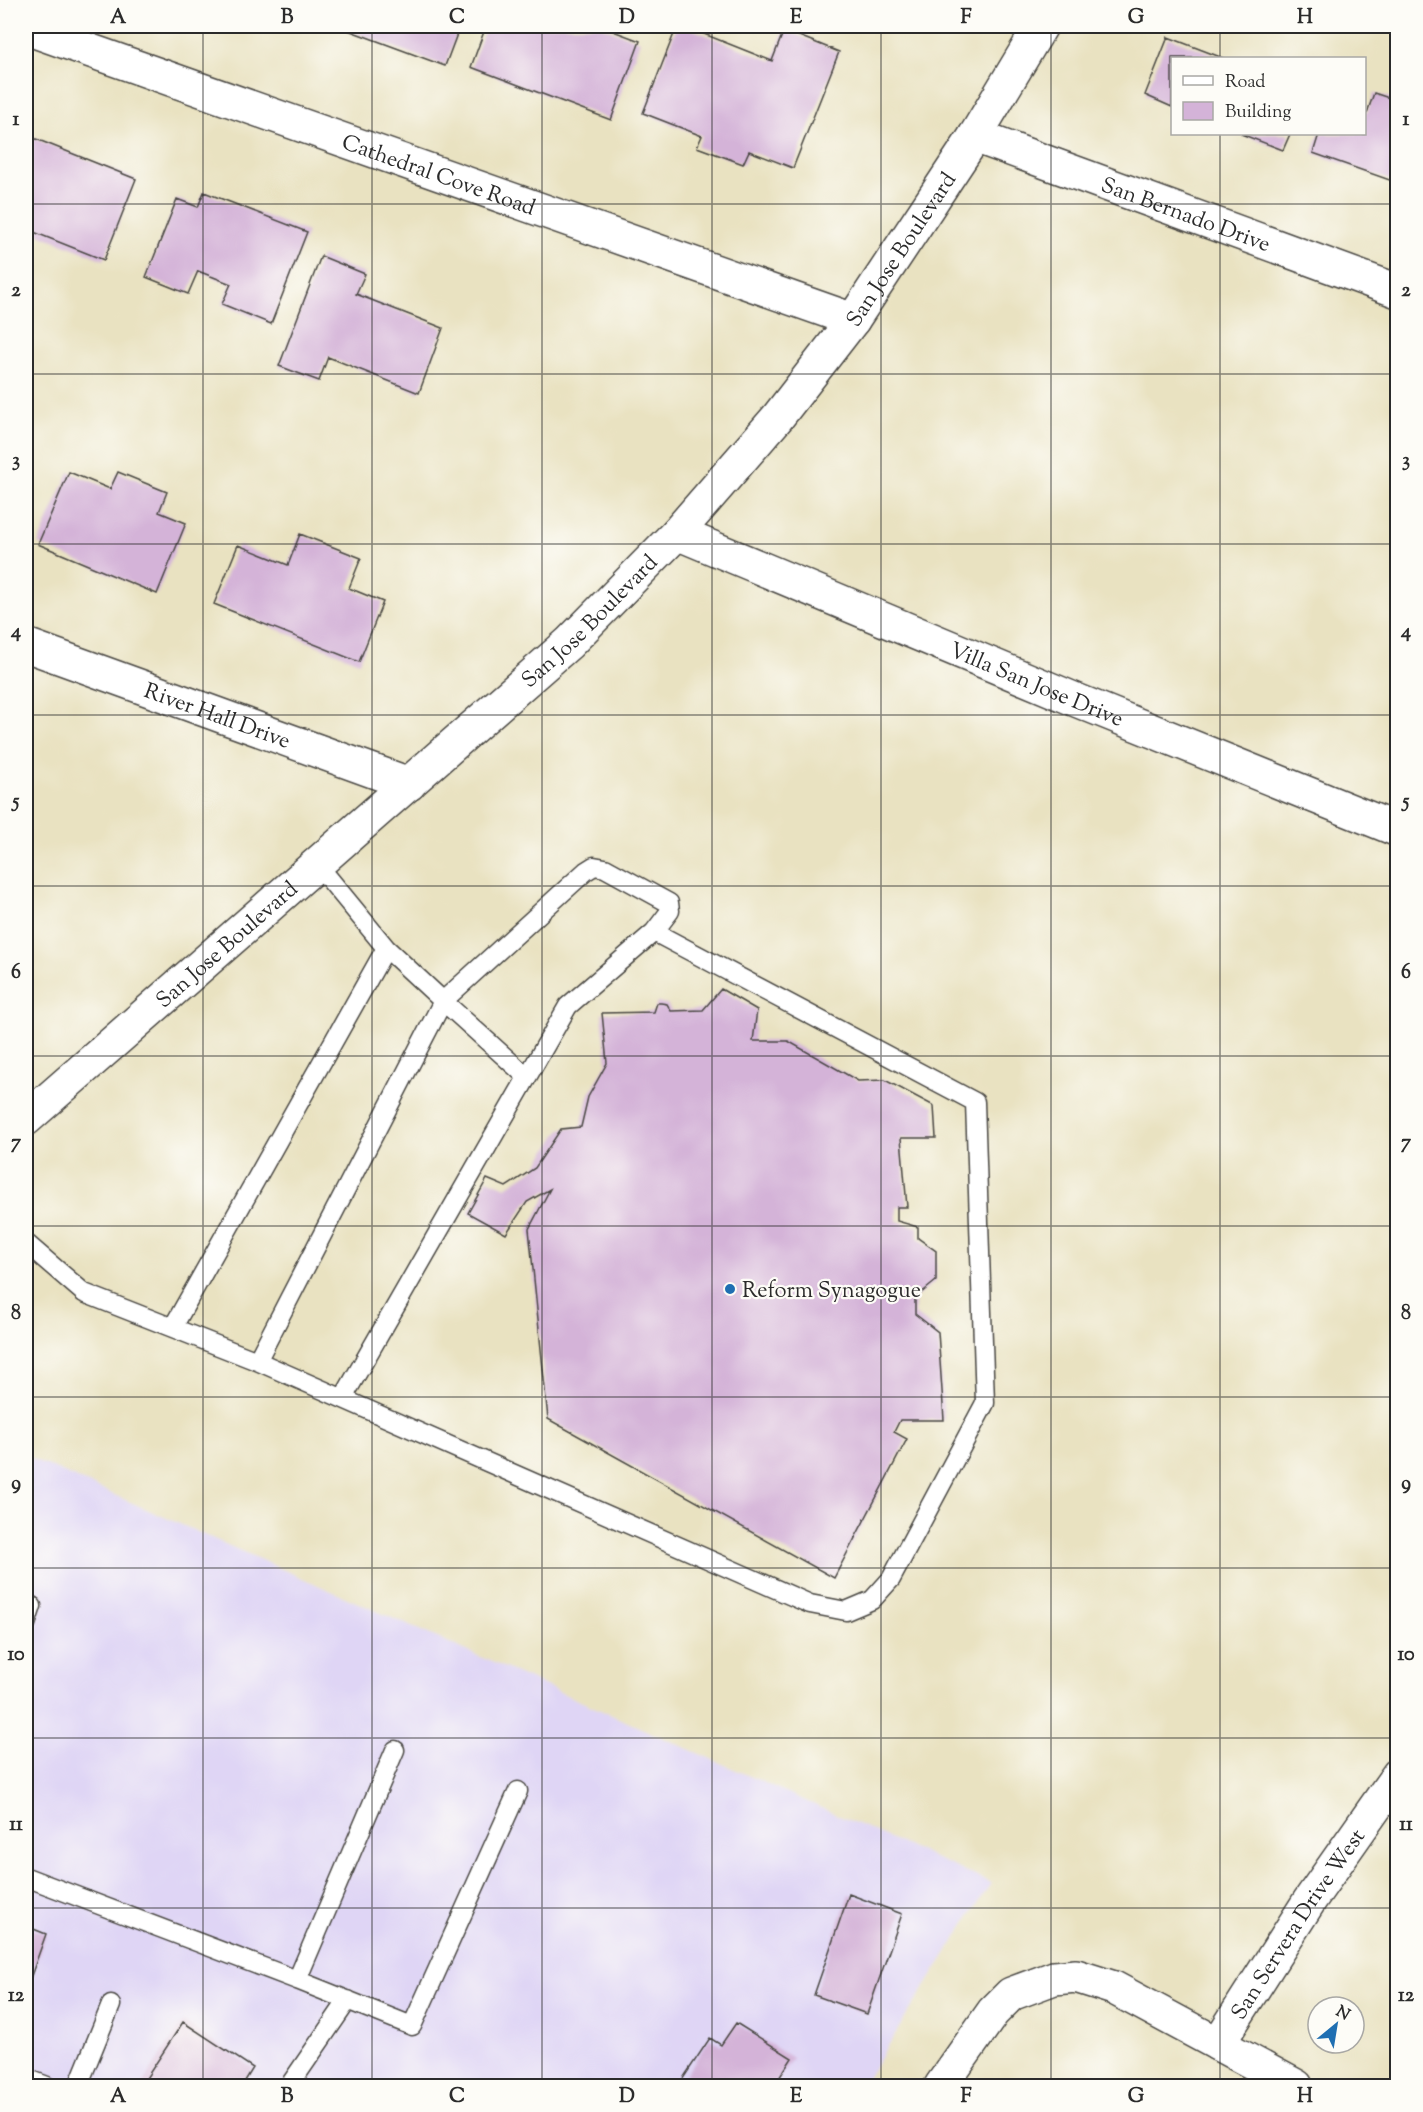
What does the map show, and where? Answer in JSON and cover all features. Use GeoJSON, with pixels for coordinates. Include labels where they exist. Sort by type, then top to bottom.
{"type":"FeatureCollection","features":[{"type":"Feature","properties":{"kind":"street","name":"San Jose Boulevard"},"geometry":{"type":"LineString","coordinates":[[26,1119],[569,643],[677,533],[777,418],[853,320],[975,136],[1041,26]]}},
{"type":"Feature","properties":{"kind":"street","name":"Cathedral Cove Road"},"geometry":{"type":"LineString","coordinates":[[26,28],[853,320]]}},
{"type":"Feature","properties":{"kind":"street","name":"San Bernado Drive"},"geometry":{"type":"LineString","coordinates":[[975,136],[1398,291]]}},
{"type":"Feature","properties":{"kind":"street","name":"Villa San Jose Drive"},"geometry":{"type":"LineString","coordinates":[[677,533],[1076,700],[1398,830]]}},
{"type":"Feature","properties":{"kind":"street","name":"River Hall Drive"},"geometry":{"type":"LineString","coordinates":[[26,645],[409,784]]}},
{"type":"Feature","properties":{"kind":"street","name":"San Servera Drive West"},"geometry":{"type":"LineString","coordinates":[[1218,2044],[1310,1900],[1398,1775]]}},
{"type":"Feature","properties":{"kind":"street"},"geometry":{"type":"LineString","coordinates":[[941,2086],[999,2006],[1011,1994],[1054,1978],[1076,1976],[1114,1988],[1296,2086]]}},
{"type":"Feature","properties":{"kind":"lane"},"geometry":{"type":"LineString","coordinates":[[317,864],[386,948],[527,1077]]}},
{"type":"Feature","properties":{"kind":"lane"},"geometry":{"type":"LineString","coordinates":[[256,1361],[442,1001],[594,866],[605,868],[669,903],[670,911],[654,932],[568,1006],[343,1398]]}},
{"type":"Feature","properties":{"kind":"lane"},"geometry":{"type":"LineString","coordinates":[[26,1243],[84,1293],[173,1327],[343,1398],[810,1604],[846,1611],[872,1600],[891,1579],[985,1403],[975,1102],[654,932]]}},
{"type":"Feature","properties":{"kind":"lane"},"geometry":{"type":"LineString","coordinates":[[173,1327],[386,948]]}},
{"type":"Feature","properties":{"kind":"lane"},"geometry":{"type":"LineString","coordinates":[[26,1624],[32,1606]]}},
{"type":"Feature","properties":{"kind":"lane"},"geometry":{"type":"LineString","coordinates":[[297,1980],[395,1750]]}},
{"type":"Feature","properties":{"kind":"lane"},"geometry":{"type":"LineString","coordinates":[[26,1877],[412,2026],[518,1791]]}},
{"type":"Feature","properties":{"kind":"lane"},"geometry":{"type":"LineString","coordinates":[[289,2086],[348,2000]]}},
{"type":"Feature","properties":{"kind":"lane"},"geometry":{"type":"LineString","coordinates":[[78,2086],[111,2005]]}},
{"type":"Feature","properties":{"kind":"lane"},"geometry":{"type":"LineString","coordinates":[[26,2078],[47,2086]]}},
{"type":"Feature","properties":{"kind":"shaded area"},"geometry":{"type":"Polygon","coordinates":[[[26,1456],[991,1883],[862,2086],[26,2086],[26,1456]]]}},
{"type":"Feature","properties":{"kind":"building"},"geometry":{"type":"Polygon","coordinates":[[[337,26],[460,26],[445,66],[337,26]]]}},
{"type":"Feature","properties":{"kind":"building"},"geometry":{"type":"Polygon","coordinates":[[[486,26],[600,26],[640,41],[611,120],[471,67],[486,26]]]}},
{"type":"Feature","properties":{"kind":"building"},"geometry":{"type":"Polygon","coordinates":[[[677,26],[684,26],[772,61],[784,30],[839,52],[793,168],[749,151],[743,164],[697,147],[702,136],[643,113],[677,26]]]}},
{"type":"Feature","properties":{"kind":"building"},"geometry":{"type":"Polygon","coordinates":[[[1168,37],[1220,57],[1171,57],[1171,107],[1145,95],[1168,37]]]}},
{"type":"Feature","properties":{"kind":"building"},"geometry":{"type":"Polygon","coordinates":[[[1374,93],[1398,101],[1398,183],[1313,153],[1319,135],[1366,135],[1367,113],[1374,93]]]}},
{"type":"Feature","properties":{"kind":"building"},"geometry":{"type":"Polygon","coordinates":[[[26,135],[136,179],[104,260],[26,229],[26,135]]]}},
{"type":"Feature","properties":{"kind":"building"},"geometry":{"type":"Polygon","coordinates":[[[1244,135],[1290,135],[1283,150],[1244,135]]]}},
{"type":"Feature","properties":{"kind":"building"},"geometry":{"type":"Polygon","coordinates":[[[204,192],[307,232],[271,324],[222,304],[231,284],[198,271],[188,294],[146,277],[177,199],[198,207],[204,192]]]}},
{"type":"Feature","properties":{"kind":"building"},"geometry":{"type":"Polygon","coordinates":[[[321,256],[365,274],[356,294],[443,328],[419,393],[328,357],[319,381],[279,366],[321,256]]]}},
{"type":"Feature","properties":{"kind":"building"},"geometry":{"type":"Polygon","coordinates":[[[69,472],[110,489],[118,472],[167,492],[159,512],[186,523],[157,594],[38,544],[69,472]]]}},
{"type":"Feature","properties":{"kind":"building"},"geometry":{"type":"Polygon","coordinates":[[[300,534],[361,558],[349,588],[383,602],[359,662],[214,604],[238,545],[288,565],[300,534]]]}},
{"type":"Feature","properties":{"kind":"building","name":"Reform Synagogue"},"geometry":{"type":"Polygon","coordinates":[[[721,989],[757,1010],[753,1041],[788,1041],[858,1081],[885,1080],[934,1106],[936,1138],[901,1138],[907,1207],[897,1207],[897,1221],[918,1227],[918,1238],[936,1251],[936,1281],[915,1298],[915,1314],[938,1332],[944,1420],[900,1420],[894,1432],[907,1439],[834,1578],[548,1419],[529,1229],[550,1189],[527,1202],[506,1234],[468,1213],[487,1179],[506,1187],[535,1168],[561,1129],[581,1127],[588,1097],[607,1063],[602,1013],[654,1012],[657,1003],[667,1004],[671,1011],[703,1010],[721,989]]]}},
{"type":"Feature","properties":{"kind":"building"},"geometry":{"type":"Polygon","coordinates":[[[849,1894],[902,1914],[867,2014],[814,1995],[849,1894]]]}},
{"type":"Feature","properties":{"kind":"building"},"geometry":{"type":"Polygon","coordinates":[[[26,1926],[46,1934],[26,1990],[26,1926]]]}},
{"type":"Feature","properties":{"kind":"building"},"geometry":{"type":"Polygon","coordinates":[[[183,2022],[253,2068],[242,2086],[141,2086],[183,2022]]]}},
{"type":"Feature","properties":{"kind":"building"},"geometry":{"type":"Polygon","coordinates":[[[736,2023],[792,2058],[774,2086],[678,2086],[710,2038],[721,2045],[736,2023]]]}},
{"type":"Feature","properties":{"kind":"place","name":"Reform Synagogue"},"geometry":{"type":"Point","coordinates":[730,1289]}}]}
